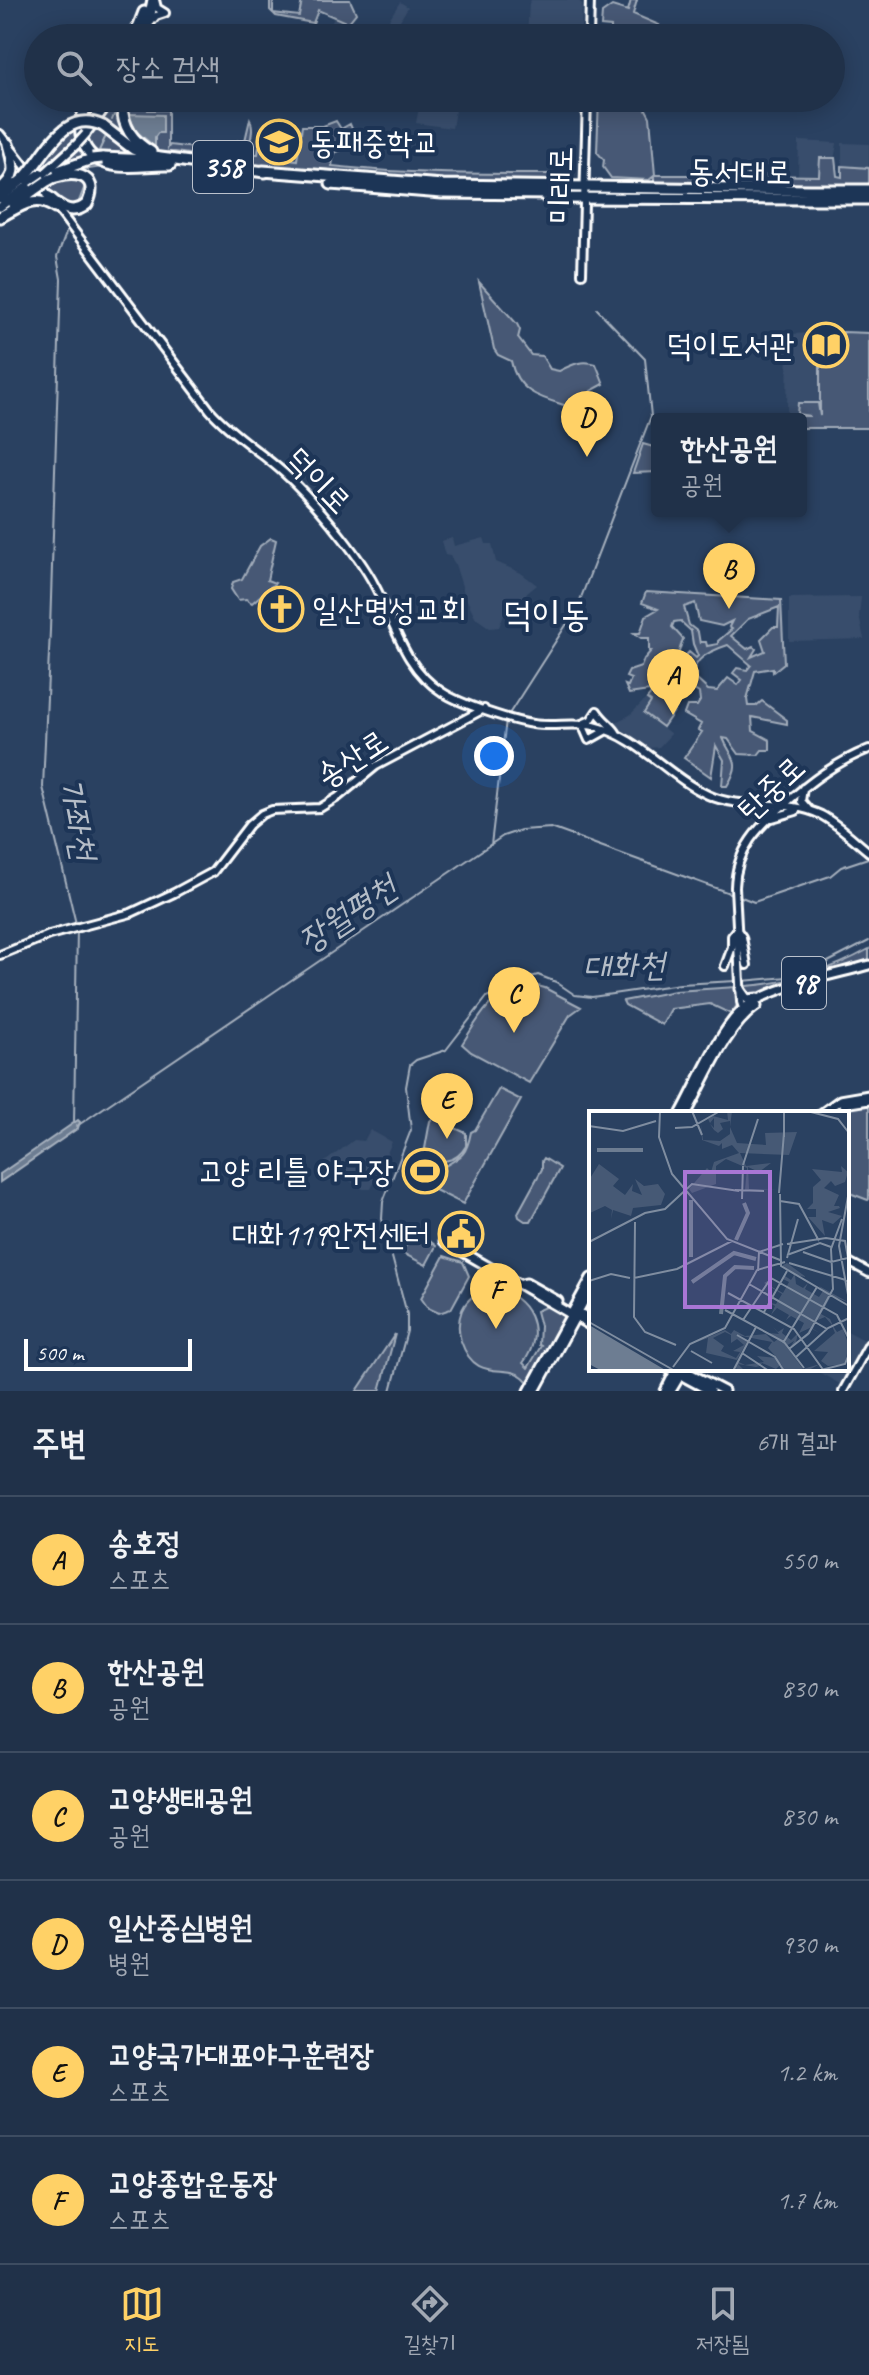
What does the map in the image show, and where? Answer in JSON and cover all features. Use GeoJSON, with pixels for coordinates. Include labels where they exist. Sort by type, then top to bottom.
{"type":"FeatureCollection","features":[{"type":"Feature","properties":{"kind":"highway"},"geometry":{"type":"LineString","coordinates":[[144,24],[151,0]]}},
{"type":"Feature","properties":{"kind":"highway"},"geometry":{"type":"LineString","coordinates":[[142,24],[144,12]]}},
{"type":"Feature","properties":{"kind":"highway"},"geometry":{"type":"LineString","coordinates":[[83,112],[80,135],[89,152],[100,161],[121,166],[167,165],[213,170]]}},
{"type":"Feature","properties":{"kind":"highway"},"geometry":{"type":"LineString","coordinates":[[124,112],[125,123],[135,140],[154,153],[189,163]]}},
{"type":"Feature","properties":{"kind":"highway","name":"358"},"geometry":{"type":"LineString","coordinates":[[0,211],[29,184],[64,128],[82,121],[103,126],[141,153],[189,163],[400,183],[554,192]]}},
{"type":"Feature","properties":{"kind":"highway"},"geometry":{"type":"LineString","coordinates":[[0,189],[10,181],[15,170],[8,144]]}},
{"type":"Feature","properties":{"kind":"highway","name":"358"},"geometry":{"type":"LineString","coordinates":[[0,199],[44,177],[88,161],[135,158],[400,191],[554,192]]}},
{"type":"Feature","properties":{"kind":"highway"},"geometry":{"type":"LineString","coordinates":[[44,177],[73,174],[84,178],[91,191],[87,204],[75,210],[64,208],[49,197]]}},
{"type":"Feature","properties":{"kind":"highway"},"geometry":{"type":"LineString","coordinates":[[554,192],[584,185],[610,193]]}},
{"type":"Feature","properties":{"kind":"highway","name":"동서대로"},"geometry":{"type":"LineString","coordinates":[[810,195],[869,190]]}},
{"type":"Feature","properties":{"kind":"highway"},"geometry":{"type":"LineString","coordinates":[[554,192],[584,198],[610,193],[810,195]]}},
{"type":"Feature","properties":{"kind":"highway","name":"동서대로"},"geometry":{"type":"LineString","coordinates":[[810,195],[869,199]]}},
{"type":"Feature","properties":{"kind":"highway"},"geometry":{"type":"LineString","coordinates":[[0,211],[36,201],[47,203],[61,213]]}},
{"type":"Feature","properties":{"kind":"main road"},"geometry":{"type":"LineString","coordinates":[[144,12],[151,0]]}},
{"type":"Feature","properties":{"kind":"main road"},"geometry":{"type":"LineString","coordinates":[[589,24],[590,0]]}},
{"type":"Feature","properties":{"kind":"main road"},"geometry":{"type":"LineString","coordinates":[[44,177],[101,112]]}},
{"type":"Feature","properties":{"kind":"main road","name":"미래로"},"geometry":{"type":"LineString","coordinates":[[582,274],[587,112]]}},
{"type":"Feature","properties":{"kind":"main road","name":"덕이로"},"geometry":{"type":"LineString","coordinates":[[0,134],[213,413],[285,474],[364,565],[404,650],[420,675],[442,693],[507,717],[534,724],[582,724],[607,730],[633,742],[703,792],[724,800],[808,811],[831,822],[869,852]]}},
{"type":"Feature","properties":{"kind":"main road","name":"송산로"},"geometry":{"type":"LineString","coordinates":[[0,955],[83,925],[131,913],[208,876],[221,865],[249,825],[262,814],[272,810],[320,808],[376,766],[484,709]]}},
{"type":"Feature","properties":{"kind":"main road"},"geometry":{"type":"LineString","coordinates":[[607,730],[589,740],[582,724],[591,720],[597,711],[604,723],[614,728],[617,734]]}},
{"type":"Feature","properties":{"kind":"main road","name":"탄중로"},"geometry":{"type":"LineString","coordinates":[[737,930],[737,872],[745,848],[762,823],[803,788],[843,760],[869,749]]}},
{"type":"Feature","properties":{"kind":"main road"},"geometry":{"type":"LineString","coordinates":[[803,788],[801,801],[808,811]]}},
{"type":"Feature","properties":{"kind":"main road"},"geometry":{"type":"LineString","coordinates":[[762,805],[790,799]]}},
{"type":"Feature","properties":{"kind":"main road"},"geometry":{"type":"LineString","coordinates":[[752,804],[764,810],[762,823]]}},
{"type":"Feature","properties":{"kind":"main road"},"geometry":{"type":"LineString","coordinates":[[762,823],[783,813],[808,811]]}},
{"type":"Feature","properties":{"kind":"main road"},"geometry":{"type":"LineString","coordinates":[[737,930],[743,964],[740,987],[744,1012]]}},
{"type":"Feature","properties":{"kind":"main road"},"geometry":{"type":"LineString","coordinates":[[725,966],[732,947],[732,936],[737,930]]}},
{"type":"Feature","properties":{"kind":"main road","name":"98"},"geometry":{"type":"LineString","coordinates":[[685,1111],[744,1012],[767,995],[869,967]]}},
{"type":"Feature","properties":{"kind":"main road","name":"98"},"geometry":{"type":"LineString","coordinates":[[744,1012],[780,995],[869,967]]}},
{"type":"Feature","properties":{"kind":"main road"},"geometry":{"type":"LineString","coordinates":[[740,987],[749,1000],[767,995]]}},
{"type":"Feature","properties":{"kind":"main road"},"geometry":{"type":"LineString","coordinates":[[825,1111],[840,1100],[869,1098]]}},
{"type":"Feature","properties":{"kind":"main road"},"geometry":{"type":"LineString","coordinates":[[832,1111],[869,1098]]}},
{"type":"Feature","properties":{"kind":"main road"},"geometry":{"type":"LineString","coordinates":[[444,1241],[551,1303],[589,1320]]}},
{"type":"Feature","properties":{"kind":"main road"},"geometry":{"type":"LineString","coordinates":[[849,1262],[869,1273]]}},
{"type":"Feature","properties":{"kind":"main road"},"geometry":{"type":"LineString","coordinates":[[522,1284],[526,1283],[574,1313]]}},
{"type":"Feature","properties":{"kind":"main road"},"geometry":{"type":"LineString","coordinates":[[532,1391],[589,1283]]}},
{"type":"Feature","properties":{"kind":"main road"},"geometry":{"type":"LineString","coordinates":[[562,1304],[582,1299],[589,1290]]}},
{"type":"Feature","properties":{"kind":"main road"},"geometry":{"type":"LineString","coordinates":[[582,1299],[589,1320]]}},
{"type":"Feature","properties":{"kind":"main road"},"geometry":{"type":"LineString","coordinates":[[551,1303],[565,1315],[567,1327]]}},
{"type":"Feature","properties":{"kind":"main road"},"geometry":{"type":"LineString","coordinates":[[567,1327],[589,1321]]}},
{"type":"Feature","properties":{"kind":"main road"},"geometry":{"type":"LineString","coordinates":[[843,1391],[869,1344]]}},
{"type":"Feature","properties":{"kind":"main road"},"geometry":{"type":"LineString","coordinates":[[668,1391],[678,1371]]}},
{"type":"Feature","properties":{"kind":"main road"},"geometry":{"type":"LineString","coordinates":[[680,1371],[710,1391]]}},
{"type":"Feature","properties":{"kind":"main road"},"geometry":{"type":"LineString","coordinates":[[681,1371],[724,1391]]}},
{"type":"Feature","properties":{"kind":"shaded area"},"geometry":{"type":"Polygon","coordinates":[[[302,0],[350,0],[356,13],[348,23],[318,10],[313,23],[273,13],[299,16],[302,0]]]}},
{"type":"Feature","properties":{"kind":"shaded area"},"geometry":{"type":"Polygon","coordinates":[[[531,0],[578,0],[582,4],[581,24],[528,24],[531,0]]]}},
{"type":"Feature","properties":{"kind":"shaded area"},"geometry":{"type":"Polygon","coordinates":[[[631,0],[637,0],[633,14],[657,24],[601,24],[602,13],[612,6],[628,11],[631,0]]]}},
{"type":"Feature","properties":{"kind":"shaded area"},"geometry":{"type":"Polygon","coordinates":[[[400,2],[408,7],[398,24],[386,24],[400,2]]]}},
{"type":"Feature","properties":{"kind":"shaded area"},"geometry":{"type":"Polygon","coordinates":[[[334,16],[350,24],[332,24],[334,16]]]}},
{"type":"Feature","properties":{"kind":"shaded area"},"geometry":{"type":"Polygon","coordinates":[[[82,112],[125,112],[140,147],[138,169],[115,172],[102,167],[82,170],[91,176],[87,184],[88,200],[75,209],[56,201],[34,171],[82,112]]]}},
{"type":"Feature","properties":{"kind":"shaded area"},"geometry":{"type":"Polygon","coordinates":[[[125,112],[168,112],[168,148],[170,145],[236,153],[238,141],[244,145],[250,119],[252,130],[250,141],[238,161],[175,152],[168,152],[168,155],[142,142],[125,112]]]}},
{"type":"Feature","properties":{"kind":"shaded area"},"geometry":{"type":"Polygon","coordinates":[[[418,112],[455,112],[452,128],[416,123],[418,112]]]}},
{"type":"Feature","properties":{"kind":"shaded area"},"geometry":{"type":"Polygon","coordinates":[[[598,112],[647,112],[655,175],[741,175],[739,169],[747,165],[750,170],[747,175],[819,176],[820,158],[835,158],[837,176],[842,177],[842,166],[869,168],[869,187],[654,185],[654,176],[649,180],[611,178],[597,152],[598,112]]]}},
{"type":"Feature","properties":{"kind":"shaded area"},"geometry":{"type":"Polygon","coordinates":[[[128,114],[163,115],[163,133],[155,137],[155,147],[136,131],[128,114]]]}},
{"type":"Feature","properties":{"kind":"shaded area","name":"동패중학교"},"geometry":{"type":"Polygon","coordinates":[[[267,121],[302,126],[298,160],[252,154],[261,124],[267,121]]]}},
{"type":"Feature","properties":{"kind":"shaded area"},"geometry":{"type":"Polygon","coordinates":[[[336,121],[341,129],[350,124],[356,139],[352,146],[334,153],[332,166],[480,174],[570,174],[570,184],[374,179],[245,165],[252,154],[258,154],[259,147],[264,143],[285,146],[283,158],[297,160],[302,126],[323,126],[336,121]]]}},
{"type":"Feature","properties":{"kind":"shaded area"},"geometry":{"type":"Polygon","coordinates":[[[799,141],[837,143],[834,160],[836,176],[798,176],[799,141]]]}},
{"type":"Feature","properties":{"kind":"shaded area"},"geometry":{"type":"Polygon","coordinates":[[[842,143],[869,144],[869,178],[842,177],[842,143]]]}},
{"type":"Feature","properties":{"kind":"shaded area"},"geometry":{"type":"Polygon","coordinates":[[[479,282],[517,324],[520,330],[518,338],[531,355],[542,356],[550,369],[559,371],[581,362],[596,364],[604,384],[591,391],[596,402],[589,414],[541,397],[522,384],[511,361],[498,355],[494,349],[479,282]]]}},
{"type":"Feature","properties":{"kind":"shaded area"},"geometry":{"type":"Polygon","coordinates":[[[843,332],[869,333],[869,428],[807,428],[807,416],[810,416],[797,413],[798,403],[818,403],[820,416],[820,357],[836,356],[836,339],[843,336],[843,332]]]}},
{"type":"Feature","properties":{"kind":"shaded area"},"geometry":{"type":"Polygon","coordinates":[[[821,333],[820,416],[787,413],[788,334],[821,333]]]}},
{"type":"Feature","properties":{"kind":"shaded area"},"geometry":{"type":"Polygon","coordinates":[[[643,444],[651,446],[651,472],[633,473],[643,444]]]}},
{"type":"Feature","properties":{"kind":"shaded area"},"geometry":{"type":"Polygon","coordinates":[[[271,538],[276,540],[267,580],[275,583],[252,603],[246,599],[238,600],[231,589],[233,582],[242,579],[260,546],[271,538]]]}},
{"type":"Feature","properties":{"kind":"shaded area"},"geometry":{"type":"Polygon","coordinates":[[[452,538],[454,546],[484,538],[486,544],[492,544],[496,562],[521,573],[537,585],[505,611],[499,627],[490,628],[476,618],[455,564],[450,556],[445,555],[441,541],[452,538]]]}},
{"type":"Feature","properties":{"kind":"shaded area"},"geometry":{"type":"Polygon","coordinates":[[[646,592],[781,600],[784,663],[773,672],[773,668],[755,671],[747,699],[748,706],[756,706],[762,701],[787,720],[787,724],[752,717],[753,731],[770,740],[770,750],[762,750],[758,755],[739,754],[728,739],[723,738],[735,765],[727,786],[722,786],[724,760],[716,746],[711,777],[684,758],[702,732],[698,730],[701,724],[684,714],[687,706],[697,706],[700,701],[699,693],[691,688],[693,674],[697,674],[697,680],[708,690],[717,691],[728,678],[738,685],[742,680],[733,673],[737,668],[747,670],[751,665],[728,645],[705,655],[692,672],[687,689],[678,687],[677,707],[663,727],[644,713],[651,702],[647,699],[651,694],[649,691],[629,694],[625,685],[628,686],[631,679],[626,677],[629,671],[641,667],[651,651],[649,638],[641,638],[634,633],[640,633],[646,616],[658,609],[642,603],[646,592]],[[695,603],[684,607],[689,625],[698,632],[700,644],[718,644],[732,629],[729,627],[732,621],[722,626],[699,621],[695,603]],[[779,607],[748,619],[731,636],[747,649],[753,646],[756,649],[751,657],[765,651],[761,639],[773,627],[778,627],[779,607]],[[680,621],[674,622],[672,627],[683,639],[677,657],[661,668],[666,682],[675,686],[676,663],[687,659],[685,656],[689,652],[696,658],[698,656],[691,631],[680,621]]]}},
{"type":"Feature","properties":{"kind":"shaded area"},"geometry":{"type":"Polygon","coordinates":[[[861,597],[859,616],[864,639],[789,641],[789,598],[861,597]]]}},
{"type":"Feature","properties":{"kind":"shaded area"},"geometry":{"type":"Polygon","coordinates":[[[646,699],[651,702],[644,713],[671,734],[659,747],[649,748],[617,726],[616,722],[630,715],[646,699]]]}},
{"type":"Feature","properties":{"kind":"shaded area"},"geometry":{"type":"Polygon","coordinates":[[[869,949],[869,961],[768,990],[751,998],[746,992],[746,986],[809,975],[869,949]]]}},
{"type":"Feature","properties":{"kind":"shaded area"},"geometry":{"type":"Polygon","coordinates":[[[530,984],[545,988],[581,1007],[570,1015],[529,1083],[462,1044],[489,1005],[506,992],[530,984]]]}},
{"type":"Feature","properties":{"kind":"shaded area"},"geometry":{"type":"Polygon","coordinates":[[[736,987],[737,1005],[731,1014],[710,1004],[671,1009],[662,1025],[623,1001],[675,991],[736,987]]]}},
{"type":"Feature","properties":{"kind":"shaded area"},"geometry":{"type":"Polygon","coordinates":[[[499,1089],[521,1100],[463,1204],[431,1188],[434,1180],[423,1183],[410,1175],[420,1157],[440,1164],[441,1168],[462,1155],[471,1132],[499,1089]]]}},
{"type":"Feature","properties":{"kind":"shaded area"},"geometry":{"type":"Polygon","coordinates":[[[869,1103],[868,1200],[849,1193],[849,1111],[836,1111],[849,1105],[869,1103]]]}},
{"type":"Feature","properties":{"kind":"shaded area"},"geometry":{"type":"Polygon","coordinates":[[[433,1118],[466,1133],[466,1146],[452,1159],[435,1160],[424,1154],[433,1118]]]}},
{"type":"Feature","properties":{"kind":"shaded area"},"geometry":{"type":"Polygon","coordinates":[[[78,1120],[78,1128],[0,1182],[0,1174],[78,1120]]]}},
{"type":"Feature","properties":{"kind":"shaded area"},"geometry":{"type":"Polygon","coordinates":[[[370,1130],[392,1142],[371,1189],[363,1189],[322,1164],[354,1140],[364,1141],[370,1130]]]}},
{"type":"Feature","properties":{"kind":"shaded area"},"geometry":{"type":"Polygon","coordinates":[[[544,1158],[560,1168],[531,1221],[525,1221],[518,1213],[542,1169],[544,1158]]]}},
{"type":"Feature","properties":{"kind":"shaded area"},"geometry":{"type":"Polygon","coordinates":[[[418,1238],[426,1238],[436,1246],[426,1265],[404,1254],[404,1247],[418,1238]]]}},
{"type":"Feature","properties":{"kind":"shaded area"},"geometry":{"type":"Polygon","coordinates":[[[444,1256],[463,1262],[469,1276],[451,1309],[439,1313],[428,1308],[421,1298],[444,1256]]]}},
{"type":"Feature","properties":{"kind":"shaded area"},"geometry":{"type":"Polygon","coordinates":[[[492,1289],[516,1298],[530,1316],[533,1339],[523,1363],[528,1368],[541,1346],[536,1311],[547,1306],[563,1314],[564,1320],[529,1384],[522,1376],[485,1369],[476,1364],[461,1341],[459,1322],[464,1305],[474,1295],[492,1289]]]}},
{"type":"Feature","properties":{"kind":"shaded area"},"geometry":{"type":"Polygon","coordinates":[[[849,1332],[866,1341],[842,1385],[817,1371],[849,1371],[849,1332]]]}},
{"type":"Feature","properties":{"kind":"shaded area"},"geometry":{"type":"Polygon","coordinates":[[[395,1334],[380,1391],[357,1391],[395,1334]]]}},
{"type":"Feature","properties":{"kind":"waterway","name":"가좌천"},"geometry":{"type":"LineString","coordinates":[[112,120],[114,115]]}},
{"type":"Feature","properties":{"kind":"waterway","name":"가좌천"},"geometry":{"type":"LineString","coordinates":[[97,155],[105,138]]}},
{"type":"Feature","properties":{"kind":"waterway","name":"가좌천"},"geometry":{"type":"LineString","coordinates":[[77,206],[85,186]]}},
{"type":"Feature","properties":{"kind":"waterway","name":"가좌천"},"geometry":{"type":"LineString","coordinates":[[67,231],[57,257],[61,279],[43,787],[77,928],[74,1123]]}},
{"type":"Feature","properties":{"kind":"waterway"},"geometry":{"type":"LineString","coordinates":[[509,714],[577,608],[651,416],[645,359],[597,309]]}},
{"type":"Feature","properties":{"kind":"waterway"},"geometry":{"type":"LineString","coordinates":[[491,845],[506,720]]}},
{"type":"Feature","properties":{"kind":"waterway","name":"장월평천"},"geometry":{"type":"LineString","coordinates":[[77,1126],[503,836],[521,830],[551,828],[732,894]]}},
{"type":"Feature","properties":{"kind":"waterway"},"geometry":{"type":"LineString","coordinates":[[739,896],[754,902],[830,876],[841,867],[868,858]]}},
{"type":"Feature","properties":{"kind":"waterway","name":"대화천"},"geometry":{"type":"LineString","coordinates":[[742,981],[788,977],[826,963],[869,941]]}},
{"type":"Feature","properties":{"kind":"waterway","name":"대화천"},"geometry":{"type":"LineString","coordinates":[[391,1391],[407,1331],[407,1314],[382,1219],[383,1202],[411,1130],[406,1087],[410,1065],[446,1050],[487,997],[516,981],[538,975],[556,982],[575,995],[592,997],[680,984],[736,981]]}},
{"type":"Feature","properties":{"kind":"place","name":"동패중학교"},"geometry":{"type":"Point","coordinates":[279,142]}},
{"type":"Feature","properties":{"kind":"place","name":"덕이도서관"},"geometry":{"type":"Point","coordinates":[826,345]}},
{"type":"Feature","properties":{"kind":"place","name":"일산중심병원"},"geometry":{"type":"Point","coordinates":[587,457]}},
{"type":"Feature","properties":{"kind":"place","name":"일산명성교회"},"geometry":{"type":"Point","coordinates":[281,609]}},
{"type":"Feature","properties":{"kind":"place","name":"한산공원"},"geometry":{"type":"Point","coordinates":[729,609]}},
{"type":"Feature","properties":{"kind":"place","name":"송호정"},"geometry":{"type":"Point","coordinates":[673,715]}},
{"type":"Feature","properties":{"kind":"place","name":"고양생태공원"},"geometry":{"type":"Point","coordinates":[514,1033]}},
{"type":"Feature","properties":{"kind":"place","name":"고양국가대표야구훈련장"},"geometry":{"type":"Point","coordinates":[447,1139]}},
{"type":"Feature","properties":{"kind":"place","name":"고양 리틀 야구장"},"geometry":{"type":"Point","coordinates":[425,1171]}},
{"type":"Feature","properties":{"kind":"place","name":"대화119안전센터"},"geometry":{"type":"Point","coordinates":[461,1234]}},
{"type":"Feature","properties":{"kind":"place","name":"고양종합운동장"},"geometry":{"type":"Point","coordinates":[496,1329]}},
{"type":"Feature","properties":{"kind":"district","name":"덕이동"},"geometry":{"type":"Point","coordinates":[546,613]}}]}
